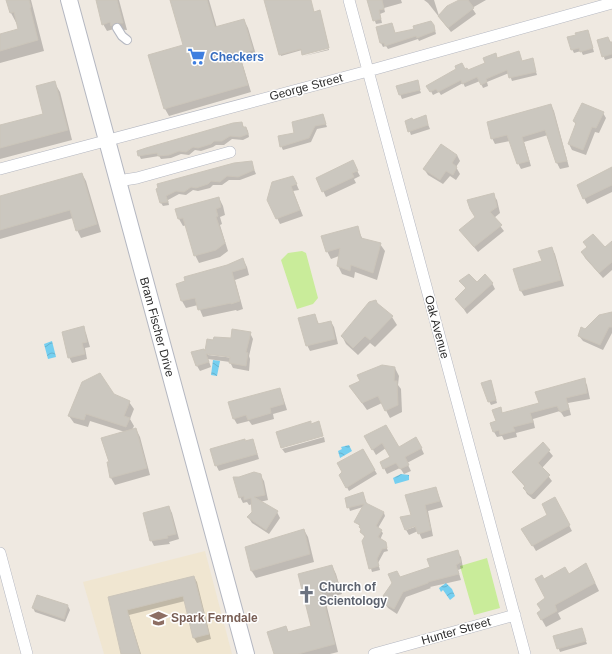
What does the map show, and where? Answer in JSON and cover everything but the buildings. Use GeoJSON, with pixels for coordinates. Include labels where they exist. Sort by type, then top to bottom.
{"type":"FeatureCollection","features":[{"type":"Feature","properties":{"kind":"main road","name":"Bram Fischer Drive"},"geometry":{"type":"LineString","coordinates":[[69,0],[246,654]]}},
{"type":"Feature","properties":{"kind":"street","name":"Oak Avenue"},"geometry":{"type":"LineString","coordinates":[[349,0],[525,654]]}},
{"type":"Feature","properties":{"kind":"street","name":"George Street"},"geometry":{"type":"LineString","coordinates":[[0,169],[612,3]]}},
{"type":"Feature","properties":{"kind":"street"},"geometry":{"type":"LineString","coordinates":[[117,28],[122,36],[127,40]]}},
{"type":"Feature","properties":{"kind":"street"},"geometry":{"type":"LineString","coordinates":[[118,181],[137,178],[230,152]]}},
{"type":"Feature","properties":{"kind":"street"},"geometry":{"type":"LineString","coordinates":[[0,553],[27,654]]}},
{"type":"Feature","properties":{"kind":"street","name":"Hunter Street"},"geometry":{"type":"LineString","coordinates":[[374,654],[515,615]]}},
{"type":"Feature","properties":{"kind":"shaded area","name":"Spark Ferndale"},"geometry":{"type":"Polygon","coordinates":[[[205,551],[232,654],[104,654],[83,582],[205,551]]]}},
{"type":"Feature","properties":{"kind":"green space"},"geometry":{"type":"Polygon","coordinates":[[[302,251],[306,253],[318,298],[313,304],[297,309],[281,260],[288,253],[302,251]]]}},
{"type":"Feature","properties":{"kind":"green space"},"geometry":{"type":"Polygon","coordinates":[[[487,558],[500,608],[474,615],[460,566],[487,558]]]}},
{"type":"Feature","properties":{"kind":"water"},"geometry":{"type":"Polygon","coordinates":[[[52,341],[56,357],[48,359],[44,344],[52,341]]]}},
{"type":"Feature","properties":{"kind":"water"},"geometry":{"type":"Polygon","coordinates":[[[213,360],[220,361],[217,376],[211,375],[213,360]]]}},
{"type":"Feature","properties":{"kind":"water"},"geometry":{"type":"Polygon","coordinates":[[[349,445],[352,451],[340,458],[338,451],[342,449],[341,447],[349,445]]]}},
{"type":"Feature","properties":{"kind":"water"},"geometry":{"type":"Polygon","coordinates":[[[401,474],[409,475],[409,480],[395,484],[393,478],[401,474]]]}},
{"type":"Feature","properties":{"kind":"water"},"geometry":{"type":"Polygon","coordinates":[[[446,583],[452,589],[455,596],[450,600],[443,590],[441,592],[439,588],[446,583]]]}},
{"type":"Feature","properties":{"kind":"place","name":"Checkers"},"geometry":{"type":"Point","coordinates":[197,57]}},
{"type":"Feature","properties":{"kind":"place","name":"Church of Scientology"},"geometry":{"type":"Point","coordinates":[306,594]}},
{"type":"Feature","properties":{"kind":"place","name":"Spark Ferndale"},"geometry":{"type":"Point","coordinates":[158,618]}}]}
